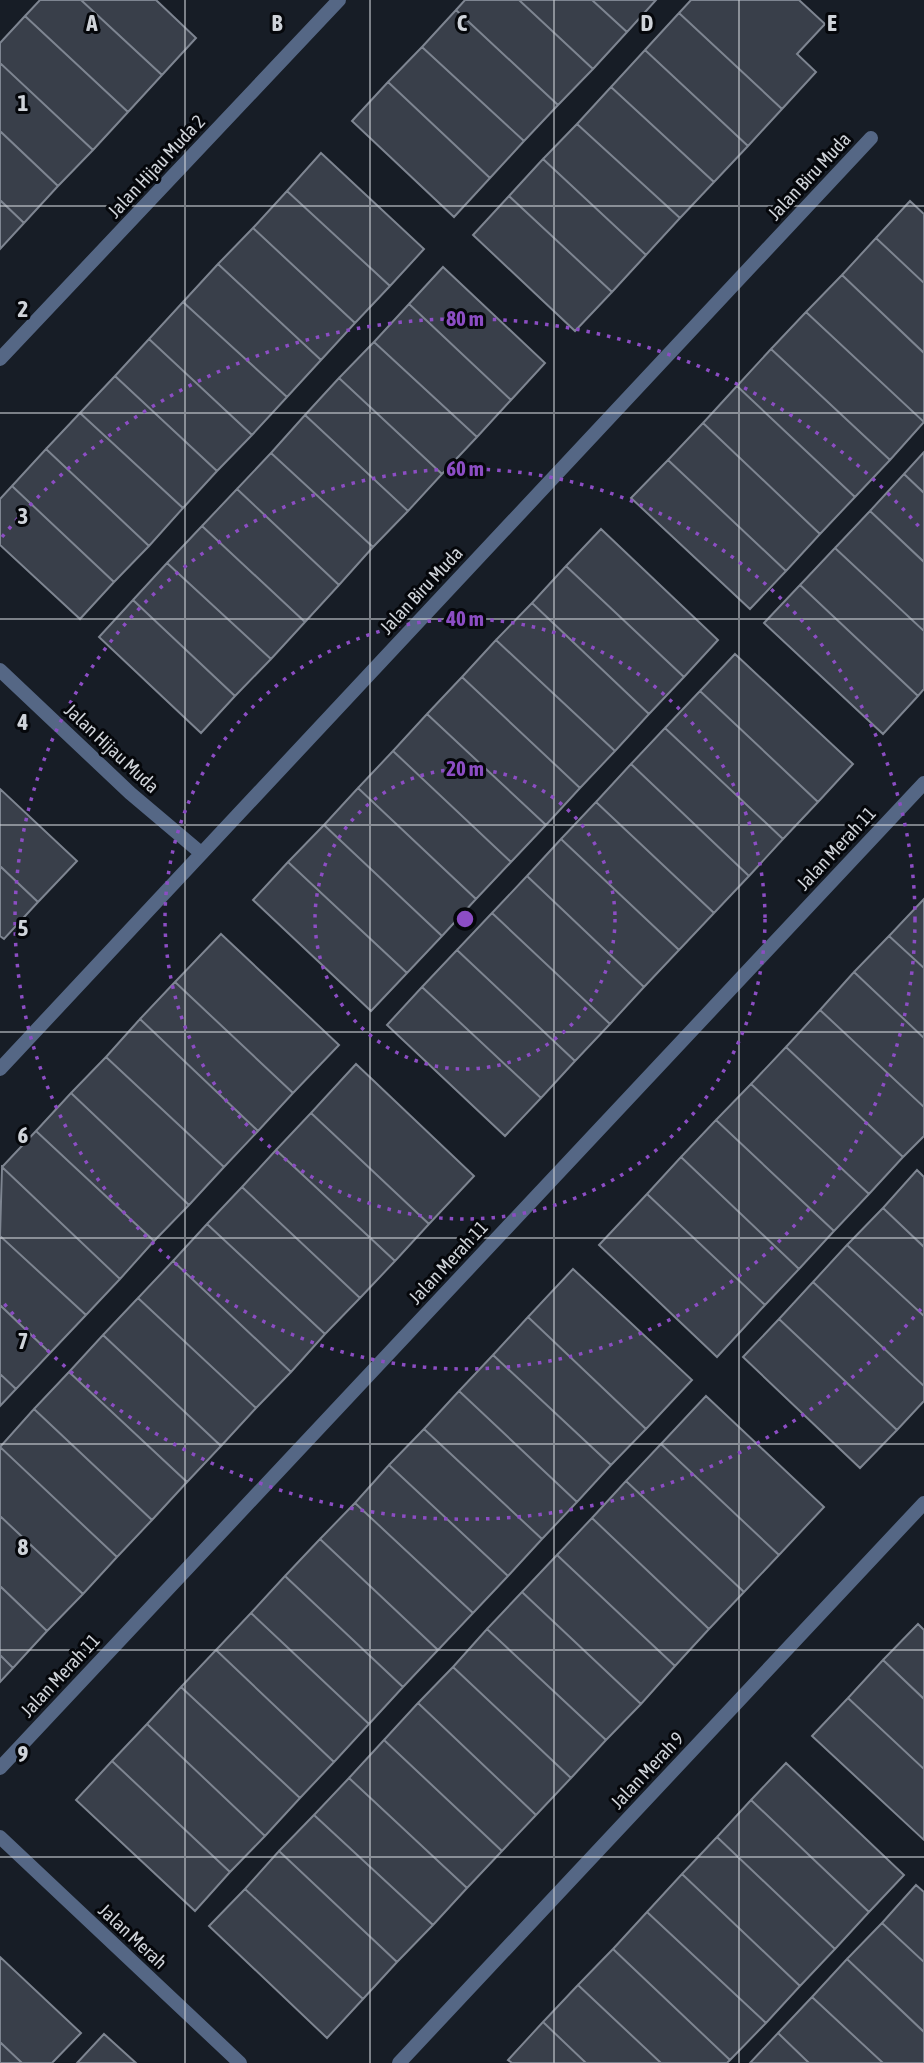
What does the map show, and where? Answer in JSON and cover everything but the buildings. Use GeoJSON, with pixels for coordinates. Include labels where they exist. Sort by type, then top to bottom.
{"type":"FeatureCollection","features":[{"type":"Feature","properties":{"kind":"street","name":"Jalan Hijau Muda 2"},"geometry":{"type":"LineString","coordinates":[[0,359],[339,0]]}},
{"type":"Feature","properties":{"kind":"street","name":"Jalan Biru Muda"},"geometry":{"type":"LineString","coordinates":[[0,1069],[871,138]]}},
{"type":"Feature","properties":{"kind":"street","name":"Jalan Hijau Muda"},"geometry":{"type":"LineString","coordinates":[[0,670],[130,793],[201,853]]}},
{"type":"Feature","properties":{"kind":"street","name":"Jalan Merah 11"},"geometry":{"type":"LineString","coordinates":[[0,1768],[924,783]]}},
{"type":"Feature","properties":{"kind":"street","name":"Jalan Merah 9"},"geometry":{"type":"LineString","coordinates":[[398,2063],[924,1503]]}},
{"type":"Feature","properties":{"kind":"street","name":"Jalan Merah"},"geometry":{"type":"LineString","coordinates":[[0,1838],[240,2063]]}}]}
